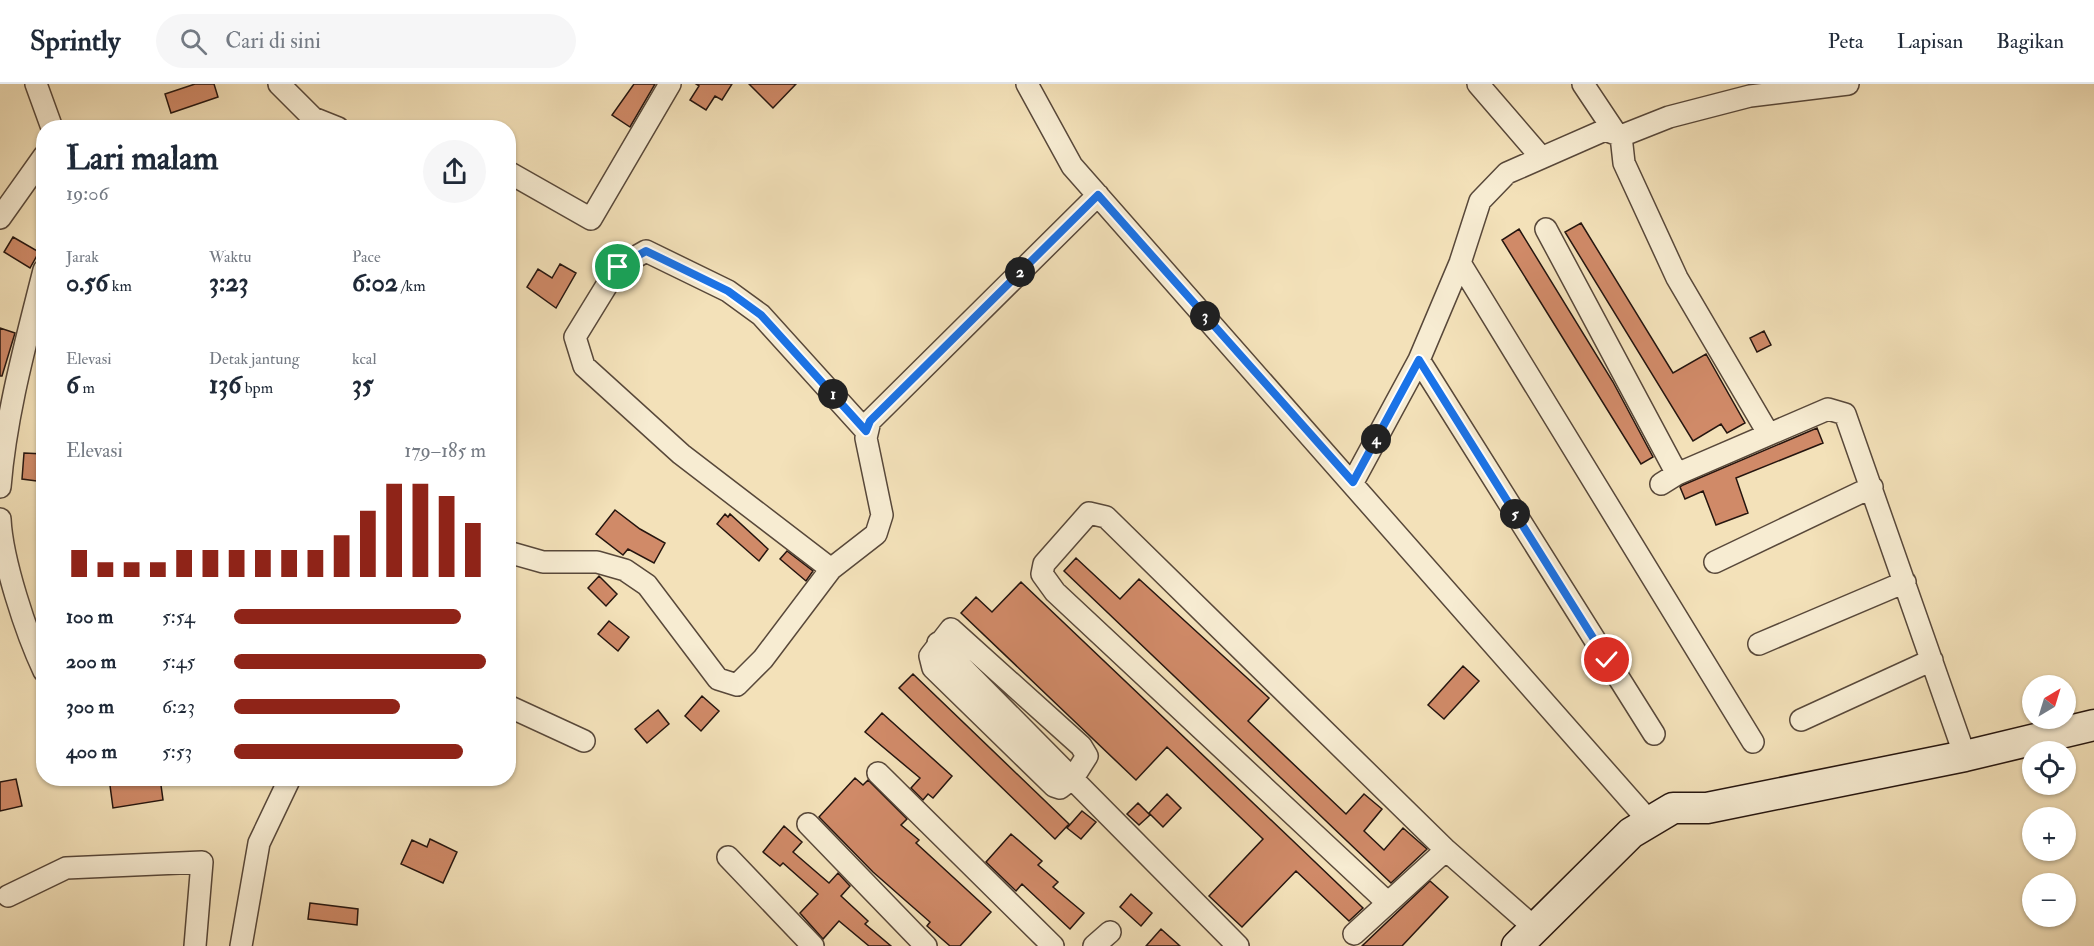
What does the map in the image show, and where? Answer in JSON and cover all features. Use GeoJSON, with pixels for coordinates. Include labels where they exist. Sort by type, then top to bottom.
{"type":"FeatureCollection","features":[{"type":"Feature","properties":{"kind":"street"},"geometry":{"type":"LineString","coordinates":[[36,84],[49,120]]}},
{"type":"Feature","properties":{"kind":"street"},"geometry":{"type":"LineString","coordinates":[[279,84],[313,118],[318,120]]}},
{"type":"Feature","properties":{"kind":"street"},"geometry":{"type":"LineString","coordinates":[[516,177],[591,219],[670,84]]}},
{"type":"Feature","properties":{"kind":"street"},"geometry":{"type":"LineString","coordinates":[[1027,84],[1072,166],[1353,482],[1649,821]]}},
{"type":"Feature","properties":{"kind":"street"},"geometry":{"type":"LineString","coordinates":[[1478,84],[1541,157]]}},
{"type":"Feature","properties":{"kind":"street"},"geometry":{"type":"LineString","coordinates":[[1583,84],[1618,134],[1624,163],[1677,278],[1768,433]]}},
{"type":"Feature","properties":{"kind":"street"},"geometry":{"type":"LineString","coordinates":[[1353,482],[1419,360],[1460,263],[1480,201],[1507,173],[1605,130],[1618,134],[1746,90],[1848,84]]}},
{"type":"Feature","properties":{"kind":"street"},"geometry":{"type":"LineString","coordinates":[[0,218],[36,167]]}},
{"type":"Feature","properties":{"kind":"street"},"geometry":{"type":"LineString","coordinates":[[516,554],[543,562],[597,562],[625,570],[647,585],[718,680],[737,685],[763,659],[831,569],[868,543],[880,526],[882,515],[866,438],[870,421],[1098,195]]}},
{"type":"Feature","properties":{"kind":"street"},"geometry":{"type":"LineString","coordinates":[[1546,230],[1669,479],[1768,433],[1828,409],[1845,414],[1965,756]]}},
{"type":"Feature","properties":{"kind":"street"},"geometry":{"type":"LineString","coordinates":[[831,569],[672,446],[584,366],[575,338],[618,267],[646,251],[728,291],[761,315],[866,431]]}},
{"type":"Feature","properties":{"kind":"street"},"geometry":{"type":"LineString","coordinates":[[1460,263],[1753,741]]}},
{"type":"Feature","properties":{"kind":"street"},"geometry":{"type":"LineString","coordinates":[[0,487],[9,412],[36,302]]}},
{"type":"Feature","properties":{"kind":"street"},"geometry":{"type":"LineString","coordinates":[[1419,360],[1654,734]]}},
{"type":"Feature","properties":{"kind":"street"},"geometry":{"type":"LineString","coordinates":[[1716,562],[1872,488]]}},
{"type":"Feature","properties":{"kind":"street"},"geometry":{"type":"LineString","coordinates":[[1388,903],[1055,592],[1042,574],[1044,564],[1089,513],[1106,517],[1446,850],[1526,938],[1631,833],[1673,808],[1707,808],[1965,756],[2094,725]]}},
{"type":"Feature","properties":{"kind":"street"},"geometry":{"type":"LineString","coordinates":[[0,519],[7,560],[36,650]]}},
{"type":"Feature","properties":{"kind":"street"},"geometry":{"type":"LineString","coordinates":[[1759,644],[1905,582]]}},
{"type":"Feature","properties":{"kind":"street"},"geometry":{"type":"LineString","coordinates":[[1073,778],[1087,756],[1081,746],[955,630],[948,631],[938,643],[1238,946]]}},
{"type":"Feature","properties":{"kind":"street"},"geometry":{"type":"LineString","coordinates":[[1801,720],[1932,660]]}},
{"type":"Feature","properties":{"kind":"street"},"geometry":{"type":"LineString","coordinates":[[516,710],[584,741]]}},
{"type":"Feature","properties":{"kind":"street"},"geometry":{"type":"LineString","coordinates":[[878,773],[1053,946]]}},
{"type":"Feature","properties":{"kind":"street"},"geometry":{"type":"LineString","coordinates":[[241,946],[259,843],[286,786]]}},
{"type":"Feature","properties":{"kind":"street"},"geometry":{"type":"LineString","coordinates":[[808,824],[926,946]]}},
{"type":"Feature","properties":{"kind":"street"},"geometry":{"type":"LineString","coordinates":[[1354,934],[1446,850]]}},
{"type":"Feature","properties":{"kind":"street"},"geometry":{"type":"LineString","coordinates":[[728,856],[813,946]]}},
{"type":"Feature","properties":{"kind":"street"},"geometry":{"type":"LineString","coordinates":[[8,896],[66,868],[202,862],[195,946]]}},
{"type":"Feature","properties":{"kind":"street"},"geometry":{"type":"LineString","coordinates":[[1094,946],[1110,932]]}},
{"type":"Feature","properties":{"kind":"building"},"geometry":{"type":"Polygon","coordinates":[[[195,84],[214,84],[218,97],[171,113],[165,94],[195,84]]]}},
{"type":"Feature","properties":{"kind":"building"},"geometry":{"type":"Polygon","coordinates":[[[634,84],[655,84],[630,127],[612,115],[634,84]]]}},
{"type":"Feature","properties":{"kind":"building"},"geometry":{"type":"Polygon","coordinates":[[[696,84],[732,84],[722,100],[715,96],[706,110],[690,100],[699,86],[696,84]]]}},
{"type":"Feature","properties":{"kind":"building"},"geometry":{"type":"Polygon","coordinates":[[[749,84],[796,84],[773,108],[749,84]]]}},
{"type":"Feature","properties":{"kind":"building"},"geometry":{"type":"Polygon","coordinates":[[[1581,223],[1673,373],[1706,354],[1745,423],[1727,433],[1721,424],[1693,441],[1565,232],[1581,223]]]}},
{"type":"Feature","properties":{"kind":"building"},"geometry":{"type":"Polygon","coordinates":[[[1519,229],[1613,382],[1653,457],[1641,464],[1502,240],[1519,229]]]}},
{"type":"Feature","properties":{"kind":"building"},"geometry":{"type":"Polygon","coordinates":[[[13,237],[36,250],[36,257],[30,268],[4,252],[13,237]]]}},
{"type":"Feature","properties":{"kind":"building"},"geometry":{"type":"Polygon","coordinates":[[[560,264],[576,273],[556,308],[527,287],[538,269],[552,278],[560,264]]]}},
{"type":"Feature","properties":{"kind":"building"},"geometry":{"type":"Polygon","coordinates":[[[0,328],[15,333],[2,376],[0,376],[0,328]]]}},
{"type":"Feature","properties":{"kind":"building"},"geometry":{"type":"Polygon","coordinates":[[[1764,331],[1771,345],[1757,352],[1750,338],[1764,331]]]}},
{"type":"Feature","properties":{"kind":"building"},"geometry":{"type":"Polygon","coordinates":[[[1817,428],[1823,443],[1736,478],[1748,513],[1716,525],[1703,491],[1685,499],[1680,487],[1683,485],[1817,428]]]}},
{"type":"Feature","properties":{"kind":"building"},"geometry":{"type":"Polygon","coordinates":[[[24,453],[36,454],[36,481],[22,479],[24,453]]]}},
{"type":"Feature","properties":{"kind":"building"},"geometry":{"type":"Polygon","coordinates":[[[615,510],[640,529],[665,543],[654,563],[628,549],[623,555],[596,534],[615,510]]]}},
{"type":"Feature","properties":{"kind":"building"},"geometry":{"type":"Polygon","coordinates":[[[725,514],[728,517],[730,514],[768,549],[759,561],[717,524],[725,514]]]}},
{"type":"Feature","properties":{"kind":"building"},"geometry":{"type":"Polygon","coordinates":[[[787,551],[813,571],[806,581],[780,559],[787,551]]]}},
{"type":"Feature","properties":{"kind":"building"},"geometry":{"type":"Polygon","coordinates":[[[1076,558],[1120,599],[1139,579],[1269,698],[1248,721],[1346,814],[1364,794],[1382,809],[1364,831],[1384,850],[1403,828],[1427,849],[1391,883],[1064,571],[1076,558]]]}},
{"type":"Feature","properties":{"kind":"building"},"geometry":{"type":"Polygon","coordinates":[[[599,576],[617,594],[606,606],[588,588],[599,576]]]}},
{"type":"Feature","properties":{"kind":"building"},"geometry":{"type":"Polygon","coordinates":[[[1021,582],[1363,908],[1349,921],[1296,871],[1242,927],[1209,896],[1263,839],[1167,747],[1136,780],[961,613],[976,597],[992,612],[1021,582]]]}},
{"type":"Feature","properties":{"kind":"building"},"geometry":{"type":"Polygon","coordinates":[[[609,621],[629,637],[618,651],[598,634],[609,621]]]}},
{"type":"Feature","properties":{"kind":"building"},"geometry":{"type":"Polygon","coordinates":[[[1463,666],[1479,681],[1444,719],[1428,705],[1463,666]]]}},
{"type":"Feature","properties":{"kind":"building"},"geometry":{"type":"Polygon","coordinates":[[[913,674],[1069,824],[1055,839],[899,688],[913,674]]]}},
{"type":"Feature","properties":{"kind":"building"},"geometry":{"type":"Polygon","coordinates":[[[702,696],[719,711],[701,731],[685,716],[702,696]]]}},
{"type":"Feature","properties":{"kind":"building"},"geometry":{"type":"Polygon","coordinates":[[[658,710],[669,724],[647,743],[635,729],[658,710]]]}},
{"type":"Feature","properties":{"kind":"building"},"geometry":{"type":"Polygon","coordinates":[[[882,713],[952,776],[933,798],[928,794],[923,800],[911,788],[920,778],[865,732],[882,713]]]}},
{"type":"Feature","properties":{"kind":"building"},"geometry":{"type":"Polygon","coordinates":[[[855,778],[863,785],[868,780],[907,819],[901,825],[919,840],[916,843],[991,912],[960,946],[950,946],[927,926],[930,922],[873,872],[819,817],[855,778]]]}},
{"type":"Feature","properties":{"kind":"building"},"geometry":{"type":"Polygon","coordinates":[[[16,779],[22,806],[0,811],[0,782],[16,779]]]}},
{"type":"Feature","properties":{"kind":"building"},"geometry":{"type":"Polygon","coordinates":[[[110,786],[161,786],[163,800],[113,808],[110,786]]]}},
{"type":"Feature","properties":{"kind":"building"},"geometry":{"type":"Polygon","coordinates":[[[1167,794],[1181,808],[1163,827],[1149,813],[1167,794]]]}},
{"type":"Feature","properties":{"kind":"building"},"geometry":{"type":"Polygon","coordinates":[[[1138,803],[1150,815],[1139,825],[1127,814],[1138,803]]]}},
{"type":"Feature","properties":{"kind":"building"},"geometry":{"type":"Polygon","coordinates":[[[1082,811],[1096,822],[1081,839],[1067,828],[1082,811]]]}},
{"type":"Feature","properties":{"kind":"building"},"geometry":{"type":"Polygon","coordinates":[[[784,826],[802,842],[793,852],[829,883],[838,873],[850,886],[841,896],[868,921],[865,924],[891,946],[869,946],[839,921],[823,939],[800,913],[818,894],[783,863],[780,866],[763,852],[784,826]]]}},
{"type":"Feature","properties":{"kind":"building"},"geometry":{"type":"Polygon","coordinates":[[[1011,834],[1042,861],[1038,865],[1058,882],[1053,887],[1084,913],[1070,929],[1022,884],[1016,891],[986,862],[1011,834]]]}},
{"type":"Feature","properties":{"kind":"building"},"geometry":{"type":"Polygon","coordinates":[[[430,839],[457,852],[443,883],[401,864],[412,840],[427,847],[430,839]]]}},
{"type":"Feature","properties":{"kind":"building"},"geometry":{"type":"Polygon","coordinates":[[[1430,881],[1448,897],[1402,946],[1362,946],[1430,881]]]}},
{"type":"Feature","properties":{"kind":"building"},"geometry":{"type":"Polygon","coordinates":[[[1131,894],[1152,913],[1141,926],[1120,907],[1131,894]]]}},
{"type":"Feature","properties":{"kind":"building"},"geometry":{"type":"Polygon","coordinates":[[[310,903],[358,909],[357,925],[308,919],[310,903]]]}},
{"type":"Feature","properties":{"kind":"building"},"geometry":{"type":"Polygon","coordinates":[[[1161,929],[1180,946],[1146,946],[1161,929]]]}},
{"type":"Feature","properties":{"kind":"route"},"geometry":{"type":"LineString","coordinates":[[618,267],[646,251],[728,291],[761,315],[866,431],[870,421],[1098,195],[1353,482],[1419,360],[1607,660]]}}]}
